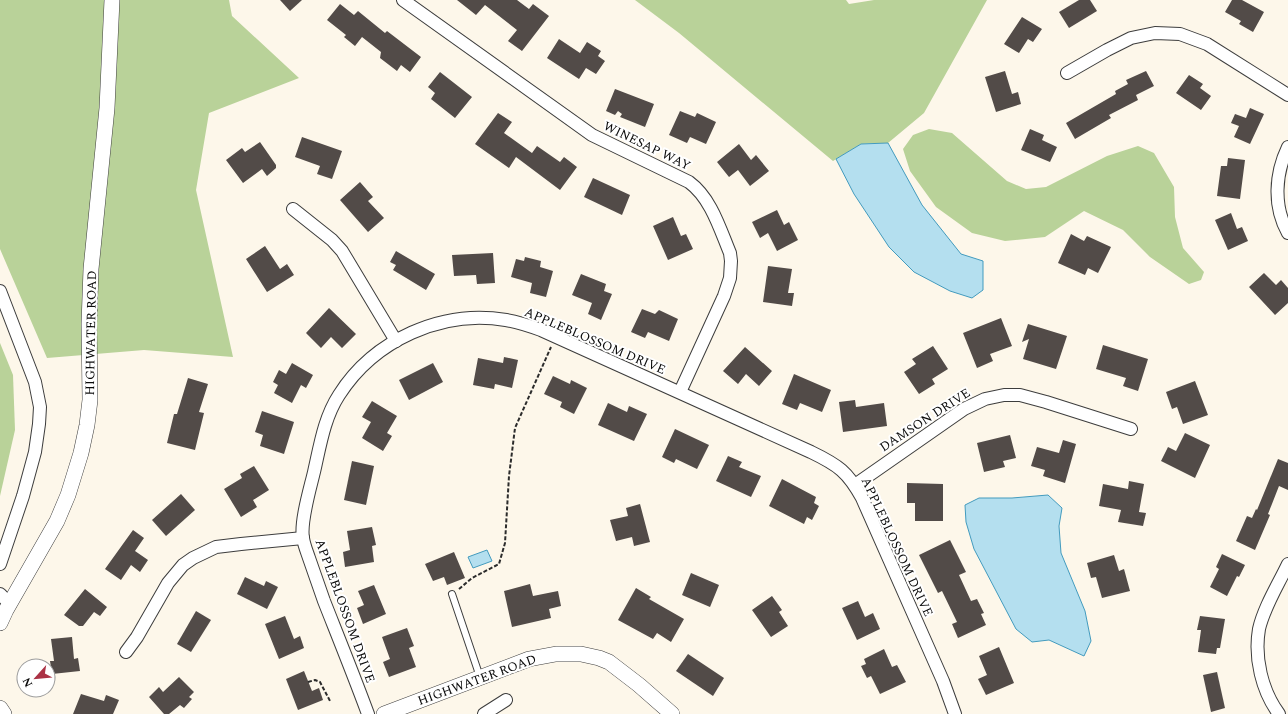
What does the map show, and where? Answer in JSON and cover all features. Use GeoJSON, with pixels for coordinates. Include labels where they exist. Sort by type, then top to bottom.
{"type":"FeatureCollection","features":[{"type":"Feature","properties":{"kind":"street","name":"HIGHWATER ROAD"},"geometry":{"type":"LineString","coordinates":[[0,623],[5,599],[57,521],[68,495],[81,453],[87,425],[90,400],[89,324],[91,268],[107,108],[112,0]]}},
{"type":"Feature","properties":{"kind":"street","name":"WINESAP WAY"},"geometry":{"type":"LineString","coordinates":[[403,0],[572,122],[611,145],[689,182],[696,187],[707,202],[730,253],[732,261],[730,278],[724,296],[680,392]]}},
{"type":"Feature","properties":{"kind":"street"},"geometry":{"type":"LineString","coordinates":[[1067,72],[1131,38],[1155,33],[1180,34],[1207,44],[1288,95]]}},
{"type":"Feature","properties":{"kind":"street"},"geometry":{"type":"LineString","coordinates":[[1288,147],[1278,175],[1277,188],[1280,215],[1288,233]]}},
{"type":"Feature","properties":{"kind":"street"},"geometry":{"type":"LineString","coordinates":[[293,209],[332,240],[342,251],[396,341]]}},
{"type":"Feature","properties":{"kind":"street"},"geometry":{"type":"LineString","coordinates":[[0,291],[35,382],[40,406],[35,452],[23,496],[0,564]]}},
{"type":"Feature","properties":{"kind":"street","name":"APPLEBLOSSOM DRIVE"},"geometry":{"type":"LineString","coordinates":[[368,714],[319,586],[303,538],[306,506],[325,427],[338,396],[356,372],[386,347],[419,329],[443,322],[468,318],[507,320],[525,324],[680,392],[828,461],[846,473],[855,485],[943,681],[955,714]]}},
{"type":"Feature","properties":{"kind":"street","name":"DAMSON DRIVE"},"geometry":{"type":"LineString","coordinates":[[855,485],[964,408],[985,399],[1004,395],[1020,395],[1131,429]]}},
{"type":"Feature","properties":{"kind":"street"},"geometry":{"type":"LineString","coordinates":[[126,652],[137,637],[168,583],[183,565],[193,558],[216,547],[303,538]]}},
{"type":"Feature","properties":{"kind":"street"},"geometry":{"type":"LineString","coordinates":[[1279,714],[1268,695],[1262,678],[1258,661],[1257,645],[1259,629],[1266,610],[1288,564]]}},
{"type":"Feature","properties":{"kind":"street","name":"HIGHWATER ROAD"},"geometry":{"type":"LineString","coordinates":[[384,714],[529,659],[556,654],[581,654],[609,662],[639,685],[672,714]]}},
{"type":"Feature","properties":{"kind":"street"},"geometry":{"type":"LineString","coordinates":[[484,714],[506,700]]}},
{"type":"Feature","properties":{"kind":"street"},"geometry":{"type":"LineString","coordinates":[[0,708],[4,714]]}},
{"type":"Feature","properties":{"kind":"lane"},"geometry":{"type":"LineString","coordinates":[[452,594],[480,677]]}},
{"type":"Feature","properties":{"kind":"path"},"geometry":{"type":"LineString","coordinates":[[452,594],[472,578],[499,564],[505,543],[509,476],[515,428],[556,337]]}},
{"type":"Feature","properties":{"kind":"path"},"geometry":{"type":"LineString","coordinates":[[308,682],[316,680],[320,682],[330,701]]}},
{"type":"Feature","properties":{"kind":"green space"},"geometry":{"type":"Polygon","coordinates":[[[0,0],[229,0],[232,16],[299,78],[209,113],[196,190],[233,357],[144,350],[47,358],[0,249],[0,0]]]}},
{"type":"Feature","properties":{"kind":"green space"},"geometry":{"type":"Polygon","coordinates":[[[635,0],[846,0],[849,4],[874,0],[987,0],[924,113],[888,143],[861,144],[833,161],[679,33],[635,0]]]}},
{"type":"Feature","properties":{"kind":"green space"},"geometry":{"type":"Polygon","coordinates":[[[929,129],[952,133],[1007,181],[1026,189],[1046,187],[1107,156],[1138,146],[1154,153],[1174,187],[1175,217],[1183,248],[1204,272],[1201,280],[1189,284],[1150,257],[1123,230],[1084,211],[1045,237],[1005,241],[972,233],[936,207],[910,171],[903,149],[913,135],[929,129]]]}},
{"type":"Feature","properties":{"kind":"green space"},"geometry":{"type":"Polygon","coordinates":[[[0,343],[13,375],[15,430],[0,496],[0,343]]]}},
{"type":"Feature","properties":{"kind":"water"},"geometry":{"type":"Polygon","coordinates":[[[888,143],[922,205],[961,254],[983,261],[983,290],[972,298],[950,291],[914,272],[889,247],[854,194],[836,159],[861,144],[888,143]]]}},
{"type":"Feature","properties":{"kind":"water"},"geometry":{"type":"Polygon","coordinates":[[[1048,495],[1062,508],[1059,526],[1061,553],[1085,611],[1091,641],[1084,656],[1049,640],[1032,642],[1016,629],[974,549],[966,522],[965,505],[979,498],[1012,498],[1048,495]]]}},
{"type":"Feature","properties":{"kind":"water"},"geometry":{"type":"Polygon","coordinates":[[[487,550],[492,561],[473,568],[468,557],[487,550]]]}},
{"type":"Feature","properties":{"kind":"building"},"geometry":{"type":"Polygon","coordinates":[[[280,0],[302,0],[290,11],[280,0]]]}},
{"type":"Feature","properties":{"kind":"building"},"geometry":{"type":"Polygon","coordinates":[[[457,0],[517,0],[529,9],[533,4],[549,16],[522,51],[508,41],[517,30],[485,5],[476,15],[457,0]]]}},
{"type":"Feature","properties":{"kind":"building"},"geometry":{"type":"Polygon","coordinates":[[[1079,0],[1090,0],[1097,11],[1069,28],[1059,12],[1079,0]]]}},
{"type":"Feature","properties":{"kind":"building"},"geometry":{"type":"Polygon","coordinates":[[[1232,0],[1242,0],[1264,12],[1253,32],[1239,24],[1241,21],[1225,12],[1232,0]]]}},
{"type":"Feature","properties":{"kind":"building"},"geometry":{"type":"Polygon","coordinates":[[[340,4],[354,15],[358,11],[385,33],[387,31],[421,57],[410,72],[401,65],[397,71],[380,58],[381,52],[362,37],[355,46],[344,37],[346,35],[327,20],[340,4]]]}},
{"type":"Feature","properties":{"kind":"building"},"geometry":{"type":"Polygon","coordinates":[[[1022,17],[1042,29],[1033,42],[1028,39],[1019,53],[1004,44],[1022,17]]]}},
{"type":"Feature","properties":{"kind":"building"},"geometry":{"type":"Polygon","coordinates":[[[559,39],[580,53],[587,42],[601,51],[598,56],[605,61],[596,74],[586,68],[579,79],[547,58],[559,39]]]}},
{"type":"Feature","properties":{"kind":"building"},"geometry":{"type":"Polygon","coordinates":[[[1005,71],[1012,94],[1018,92],[1021,104],[996,112],[985,77],[1005,71]]]}},
{"type":"Feature","properties":{"kind":"building"},"geometry":{"type":"Polygon","coordinates":[[[1146,71],[1154,86],[1136,95],[1138,100],[1109,115],[1111,118],[1075,139],[1066,123],[1116,94],[1115,91],[1128,84],[1126,80],[1146,71]]]}},
{"type":"Feature","properties":{"kind":"building"},"geometry":{"type":"Polygon","coordinates":[[[440,72],[472,97],[455,118],[431,99],[435,93],[428,87],[440,72]]]}},
{"type":"Feature","properties":{"kind":"building"},"geometry":{"type":"Polygon","coordinates":[[[1189,75],[1203,84],[1200,88],[1211,96],[1201,110],[1176,93],[1189,75]]]}},
{"type":"Feature","properties":{"kind":"building"},"geometry":{"type":"Polygon","coordinates":[[[615,89],[654,104],[645,127],[620,117],[622,114],[618,111],[615,115],[606,111],[615,89]]]}},
{"type":"Feature","properties":{"kind":"building"},"geometry":{"type":"Polygon","coordinates":[[[1250,108],[1264,114],[1250,144],[1234,137],[1239,126],[1231,123],[1235,114],[1246,118],[1250,108]]]}},
{"type":"Feature","properties":{"kind":"building"},"geometry":{"type":"Polygon","coordinates":[[[680,111],[695,117],[697,113],[716,122],[706,144],[690,137],[687,143],[669,135],[680,111]]]}},
{"type":"Feature","properties":{"kind":"building"},"geometry":{"type":"Polygon","coordinates":[[[498,113],[512,122],[504,133],[532,153],[537,146],[560,162],[564,157],[577,167],[560,190],[516,157],[509,168],[475,144],[498,113]]]}},
{"type":"Feature","properties":{"kind":"building"},"geometry":{"type":"Polygon","coordinates":[[[1030,129],[1044,135],[1042,140],[1057,147],[1050,162],[1021,150],[1030,129]]]}},
{"type":"Feature","properties":{"kind":"building"},"geometry":{"type":"Polygon","coordinates":[[[302,137],[342,151],[332,179],[317,174],[320,166],[295,157],[302,137]]]}},
{"type":"Feature","properties":{"kind":"building"},"geometry":{"type":"Polygon","coordinates":[[[260,142],[276,165],[276,168],[267,176],[262,169],[243,183],[226,160],[242,148],[245,152],[260,142]]]}},
{"type":"Feature","properties":{"kind":"building"},"geometry":{"type":"Polygon","coordinates":[[[739,144],[751,160],[756,155],[769,171],[750,186],[738,170],[729,177],[717,162],[739,144]]]}},
{"type":"Feature","properties":{"kind":"building"},"geometry":{"type":"Polygon","coordinates":[[[1228,158],[1245,160],[1240,199],[1217,196],[1221,166],[1227,166],[1228,158]]]}},
{"type":"Feature","properties":{"kind":"building"},"geometry":{"type":"Polygon","coordinates":[[[593,178],[630,195],[622,215],[584,197],[593,178]]]}},
{"type":"Feature","properties":{"kind":"building"},"geometry":{"type":"Polygon","coordinates":[[[360,182],[373,197],[368,201],[384,218],[368,232],[340,200],[360,182]]]}},
{"type":"Feature","properties":{"kind":"building"},"geometry":{"type":"Polygon","coordinates":[[[777,210],[784,225],[789,222],[798,240],[777,251],[768,233],[760,238],[752,222],[777,210]]]}},
{"type":"Feature","properties":{"kind":"building"},"geometry":{"type":"Polygon","coordinates":[[[1231,213],[1237,229],[1242,227],[1248,241],[1228,250],[1215,220],[1231,213]]]}},
{"type":"Feature","properties":{"kind":"building"},"geometry":{"type":"Polygon","coordinates":[[[673,217],[681,236],[686,234],[693,249],[668,260],[653,226],[673,217]]]}},
{"type":"Feature","properties":{"kind":"building"},"geometry":{"type":"Polygon","coordinates":[[[1071,234],[1084,241],[1087,236],[1111,247],[1098,273],[1088,268],[1085,275],[1058,263],[1071,234]]]}},
{"type":"Feature","properties":{"kind":"building"},"geometry":{"type":"Polygon","coordinates":[[[265,246],[280,269],[287,264],[294,275],[267,292],[246,259],[265,246]]]}},
{"type":"Feature","properties":{"kind":"building"},"geometry":{"type":"Polygon","coordinates":[[[396,251],[435,274],[426,290],[393,270],[396,265],[390,262],[396,251]]]}},
{"type":"Feature","properties":{"kind":"building"},"geometry":{"type":"Polygon","coordinates":[[[493,253],[495,283],[477,284],[476,275],[454,276],[452,255],[493,253]]]}},
{"type":"Feature","properties":{"kind":"building"},"geometry":{"type":"Polygon","coordinates":[[[525,257],[541,261],[540,267],[553,271],[546,297],[530,293],[532,283],[511,277],[516,259],[524,261],[525,257]]]}},
{"type":"Feature","properties":{"kind":"building"},"geometry":{"type":"Polygon","coordinates":[[[768,266],[792,269],[788,293],[794,293],[792,306],[763,302],[768,266]]]}},
{"type":"Feature","properties":{"kind":"building"},"geometry":{"type":"Polygon","coordinates":[[[1264,273],[1276,285],[1281,280],[1288,288],[1288,303],[1275,315],[1249,287],[1264,273]]]}},
{"type":"Feature","properties":{"kind":"building"},"geometry":{"type":"Polygon","coordinates":[[[581,274],[606,284],[604,291],[612,294],[601,320],[588,314],[592,303],[572,295],[581,274]]]}},
{"type":"Feature","properties":{"kind":"building"},"geometry":{"type":"Polygon","coordinates":[[[329,308],[356,334],[342,348],[331,337],[321,348],[306,333],[329,308]]]}},
{"type":"Feature","properties":{"kind":"building"},"geometry":{"type":"Polygon","coordinates":[[[642,309],[655,314],[659,310],[678,319],[669,341],[648,332],[645,338],[631,332],[642,309]]]}},
{"type":"Feature","properties":{"kind":"building"},"geometry":{"type":"Polygon","coordinates":[[[1001,318],[1012,346],[990,354],[993,361],[977,368],[963,333],[1001,318]]]}},
{"type":"Feature","properties":{"kind":"building"},"geometry":{"type":"Polygon","coordinates":[[[1028,324],[1067,336],[1056,369],[1023,359],[1029,339],[1022,342],[1028,324]]]}},
{"type":"Feature","properties":{"kind":"building"},"geometry":{"type":"Polygon","coordinates":[[[1103,345],[1148,359],[1138,391],[1123,386],[1126,378],[1096,369],[1103,345]]]}},
{"type":"Feature","properties":{"kind":"building"},"geometry":{"type":"Polygon","coordinates":[[[933,346],[948,369],[932,379],[935,384],[919,394],[904,372],[916,364],[912,359],[933,346]]]}},
{"type":"Feature","properties":{"kind":"building"},"geometry":{"type":"Polygon","coordinates":[[[745,347],[772,371],[759,386],[746,374],[738,384],[723,371],[745,347]]]}},
{"type":"Feature","properties":{"kind":"building"},"geometry":{"type":"Polygon","coordinates":[[[504,357],[518,360],[512,388],[495,384],[494,389],[473,385],[478,358],[503,363],[504,357]]]}},
{"type":"Feature","properties":{"kind":"building"},"geometry":{"type":"Polygon","coordinates":[[[292,363],[313,375],[306,388],[301,385],[292,403],[274,393],[278,385],[273,382],[279,370],[286,374],[292,363]]]}},
{"type":"Feature","properties":{"kind":"building"},"geometry":{"type":"Polygon","coordinates":[[[433,363],[443,382],[409,400],[399,380],[433,363]]]}},
{"type":"Feature","properties":{"kind":"building"},"geometry":{"type":"Polygon","coordinates":[[[794,374],[831,390],[822,412],[800,403],[797,410],[782,404],[794,374]]]}},
{"type":"Feature","properties":{"kind":"building"},"geometry":{"type":"Polygon","coordinates":[[[553,376],[570,384],[571,380],[587,388],[574,414],[560,407],[562,402],[544,394],[553,376]]]}},
{"type":"Feature","properties":{"kind":"building"},"geometry":{"type":"Polygon","coordinates":[[[188,378],[208,384],[199,412],[204,413],[195,450],[167,443],[174,414],[177,414],[188,378]]]}},
{"type":"Feature","properties":{"kind":"building"},"geometry":{"type":"Polygon","coordinates":[[[1195,381],[1208,415],[1183,424],[1177,407],[1172,409],[1166,392],[1195,381]]]}},
{"type":"Feature","properties":{"kind":"building"},"geometry":{"type":"Polygon","coordinates":[[[855,400],[856,407],[884,403],[887,426],[843,432],[839,402],[855,400]]]}},
{"type":"Feature","properties":{"kind":"building"},"geometry":{"type":"Polygon","coordinates":[[[372,401],[397,416],[387,433],[392,436],[383,451],[362,438],[371,422],[362,417],[372,401]]]}},
{"type":"Feature","properties":{"kind":"building"},"geometry":{"type":"Polygon","coordinates":[[[608,403],[627,412],[629,406],[647,414],[634,441],[598,425],[608,403]]]}},
{"type":"Feature","properties":{"kind":"building"},"geometry":{"type":"Polygon","coordinates":[[[262,411],[294,422],[284,454],[260,446],[263,435],[255,432],[262,411]]]}},
{"type":"Feature","properties":{"kind":"building"},"geometry":{"type":"Polygon","coordinates":[[[675,429],[709,445],[697,469],[676,459],[674,463],[662,457],[675,429]]]}},
{"type":"Feature","properties":{"kind":"building"},"geometry":{"type":"Polygon","coordinates":[[[1185,433],[1210,445],[1195,478],[1161,461],[1168,447],[1176,451],[1185,433]]]}},
{"type":"Feature","properties":{"kind":"building"},"geometry":{"type":"Polygon","coordinates":[[[1010,435],[1016,458],[1003,461],[1005,467],[984,472],[977,443],[1010,435]]]}},
{"type":"Feature","properties":{"kind":"building"},"geometry":{"type":"Polygon","coordinates":[[[1063,440],[1076,444],[1065,483],[1043,476],[1045,470],[1031,466],[1037,447],[1059,453],[1063,440]]]}},
{"type":"Feature","properties":{"kind":"building"},"geometry":{"type":"Polygon","coordinates":[[[728,456],[742,462],[739,467],[761,476],[751,497],[716,481],[728,456]]]}},
{"type":"Feature","properties":{"kind":"building"},"geometry":{"type":"Polygon","coordinates":[[[1278,459],[1288,463],[1288,490],[1279,486],[1268,514],[1270,515],[1255,550],[1236,541],[1247,516],[1252,518],[1256,509],[1257,510],[1278,459]]]}},
{"type":"Feature","properties":{"kind":"building"},"geometry":{"type":"Polygon","coordinates":[[[352,461],[374,466],[366,505],[344,500],[352,461]]]}},
{"type":"Feature","properties":{"kind":"building"},"geometry":{"type":"Polygon","coordinates":[[[254,466],[269,490],[253,500],[257,507],[241,517],[224,489],[242,478],[240,474],[254,466]]]}},
{"type":"Feature","properties":{"kind":"building"},"geometry":{"type":"Polygon","coordinates":[[[782,479],[816,497],[814,503],[819,506],[812,520],[807,517],[804,524],[769,506],[782,479]]]}},
{"type":"Feature","properties":{"kind":"building"},"geometry":{"type":"Polygon","coordinates":[[[1129,481],[1144,484],[1139,512],[1146,513],[1143,526],[1118,522],[1121,510],[1099,506],[1103,484],[1128,489],[1129,481]]]}},
{"type":"Feature","properties":{"kind":"building"},"geometry":{"type":"Polygon","coordinates":[[[907,483],[943,484],[943,521],[915,521],[915,503],[907,503],[907,483]]]}},
{"type":"Feature","properties":{"kind":"building"},"geometry":{"type":"Polygon","coordinates":[[[181,494],[195,510],[166,536],[152,520],[181,494]]]}},
{"type":"Feature","properties":{"kind":"building"},"geometry":{"type":"Polygon","coordinates":[[[640,504],[650,542],[634,546],[632,537],[616,541],[610,520],[628,516],[626,508],[640,504]]]}},
{"type":"Feature","properties":{"kind":"building"},"geometry":{"type":"Polygon","coordinates":[[[372,527],[376,545],[372,546],[374,562],[345,567],[343,552],[350,550],[347,531],[372,527]]]}},
{"type":"Feature","properties":{"kind":"building"},"geometry":{"type":"Polygon","coordinates":[[[133,530],[144,538],[135,551],[148,560],[140,572],[131,565],[121,580],[105,569],[133,530]]]}},
{"type":"Feature","properties":{"kind":"building"},"geometry":{"type":"Polygon","coordinates":[[[950,540],[966,572],[959,575],[971,601],[977,599],[984,613],[981,614],[986,625],[958,638],[952,624],[957,622],[942,591],[938,593],[919,555],[950,540]]]}},
{"type":"Feature","properties":{"kind":"building"},"geometry":{"type":"Polygon","coordinates":[[[454,552],[465,578],[447,585],[444,577],[433,581],[425,564],[454,552]]]}},
{"type":"Feature","properties":{"kind":"building"},"geometry":{"type":"Polygon","coordinates":[[[1222,554],[1245,565],[1239,577],[1237,576],[1227,596],[1210,587],[1219,569],[1216,567],[1222,554]]]}},
{"type":"Feature","properties":{"kind":"building"},"geometry":{"type":"Polygon","coordinates":[[[1114,555],[1119,571],[1124,569],[1130,591],[1102,598],[1096,577],[1091,578],[1087,563],[1114,555]]]}},
{"type":"Feature","properties":{"kind":"building"},"geometry":{"type":"Polygon","coordinates":[[[691,573],[719,585],[710,607],[682,595],[691,573]]]}},
{"type":"Feature","properties":{"kind":"building"},"geometry":{"type":"Polygon","coordinates":[[[245,577],[264,586],[266,581],[278,587],[267,609],[237,594],[245,577]]]}},
{"type":"Feature","properties":{"kind":"building"},"geometry":{"type":"Polygon","coordinates":[[[530,584],[533,596],[558,591],[561,606],[549,609],[551,618],[512,627],[504,591],[530,584]]]}},
{"type":"Feature","properties":{"kind":"building"},"geometry":{"type":"Polygon","coordinates":[[[374,585],[386,614],[363,624],[357,608],[364,605],[358,591],[374,585]]]}},
{"type":"Feature","properties":{"kind":"building"},"geometry":{"type":"Polygon","coordinates":[[[636,588],[651,597],[649,599],[684,619],[671,642],[657,633],[653,639],[618,620],[636,588]]]}},
{"type":"Feature","properties":{"kind":"building"},"geometry":{"type":"Polygon","coordinates":[[[85,589],[107,607],[100,616],[94,612],[83,626],[79,626],[64,615],[85,589]]]}},
{"type":"Feature","properties":{"kind":"building"},"geometry":{"type":"Polygon","coordinates":[[[772,596],[782,610],[779,612],[788,626],[771,637],[752,610],[772,596]]]}},
{"type":"Feature","properties":{"kind":"building"},"geometry":{"type":"Polygon","coordinates":[[[858,601],[865,617],[873,613],[880,629],[857,640],[842,608],[858,601]]]}},
{"type":"Feature","properties":{"kind":"building"},"geometry":{"type":"Polygon","coordinates":[[[196,611],[211,620],[191,652],[177,644],[196,611]]]}},
{"type":"Feature","properties":{"kind":"building"},"geometry":{"type":"Polygon","coordinates":[[[285,616],[294,639],[300,636],[304,648],[279,659],[265,624],[285,616]]]}},
{"type":"Feature","properties":{"kind":"building"},"geometry":{"type":"Polygon","coordinates":[[[1200,616],[1225,619],[1220,648],[1217,648],[1216,654],[1198,652],[1201,630],[1197,630],[1200,616]]]}},
{"type":"Feature","properties":{"kind":"building"},"geometry":{"type":"Polygon","coordinates":[[[407,628],[414,646],[409,648],[416,667],[389,677],[383,662],[390,659],[382,637],[407,628]]]}},
{"type":"Feature","properties":{"kind":"building"},"geometry":{"type":"Polygon","coordinates":[[[72,637],[74,659],[78,658],[80,671],[56,674],[56,658],[54,658],[51,639],[72,637]]]}},
{"type":"Feature","properties":{"kind":"building"},"geometry":{"type":"Polygon","coordinates":[[[999,647],[1014,683],[986,695],[978,679],[987,675],[979,656],[999,647]]]}},
{"type":"Feature","properties":{"kind":"building"},"geometry":{"type":"Polygon","coordinates":[[[884,649],[892,667],[897,665],[906,682],[880,694],[871,676],[867,678],[861,666],[866,664],[864,659],[884,649]]]}},
{"type":"Feature","properties":{"kind":"building"},"geometry":{"type":"Polygon","coordinates":[[[688,654],[724,678],[713,696],[676,671],[688,654]]]}},
{"type":"Feature","properties":{"kind":"building"},"geometry":{"type":"Polygon","coordinates":[[[304,671],[312,691],[319,688],[323,700],[298,710],[286,679],[304,671]]]}},
{"type":"Feature","properties":{"kind":"building"},"geometry":{"type":"Polygon","coordinates":[[[1217,672],[1225,708],[1211,712],[1203,675],[1217,672]]]}},
{"type":"Feature","properties":{"kind":"building"},"geometry":{"type":"Polygon","coordinates":[[[179,677],[194,692],[189,697],[192,699],[184,708],[180,705],[169,714],[164,714],[149,697],[159,687],[163,692],[179,677]]]}},
{"type":"Feature","properties":{"kind":"building"},"geometry":{"type":"Polygon","coordinates":[[[81,694],[104,701],[106,695],[119,700],[113,714],[73,714],[81,694]]]}}]}
